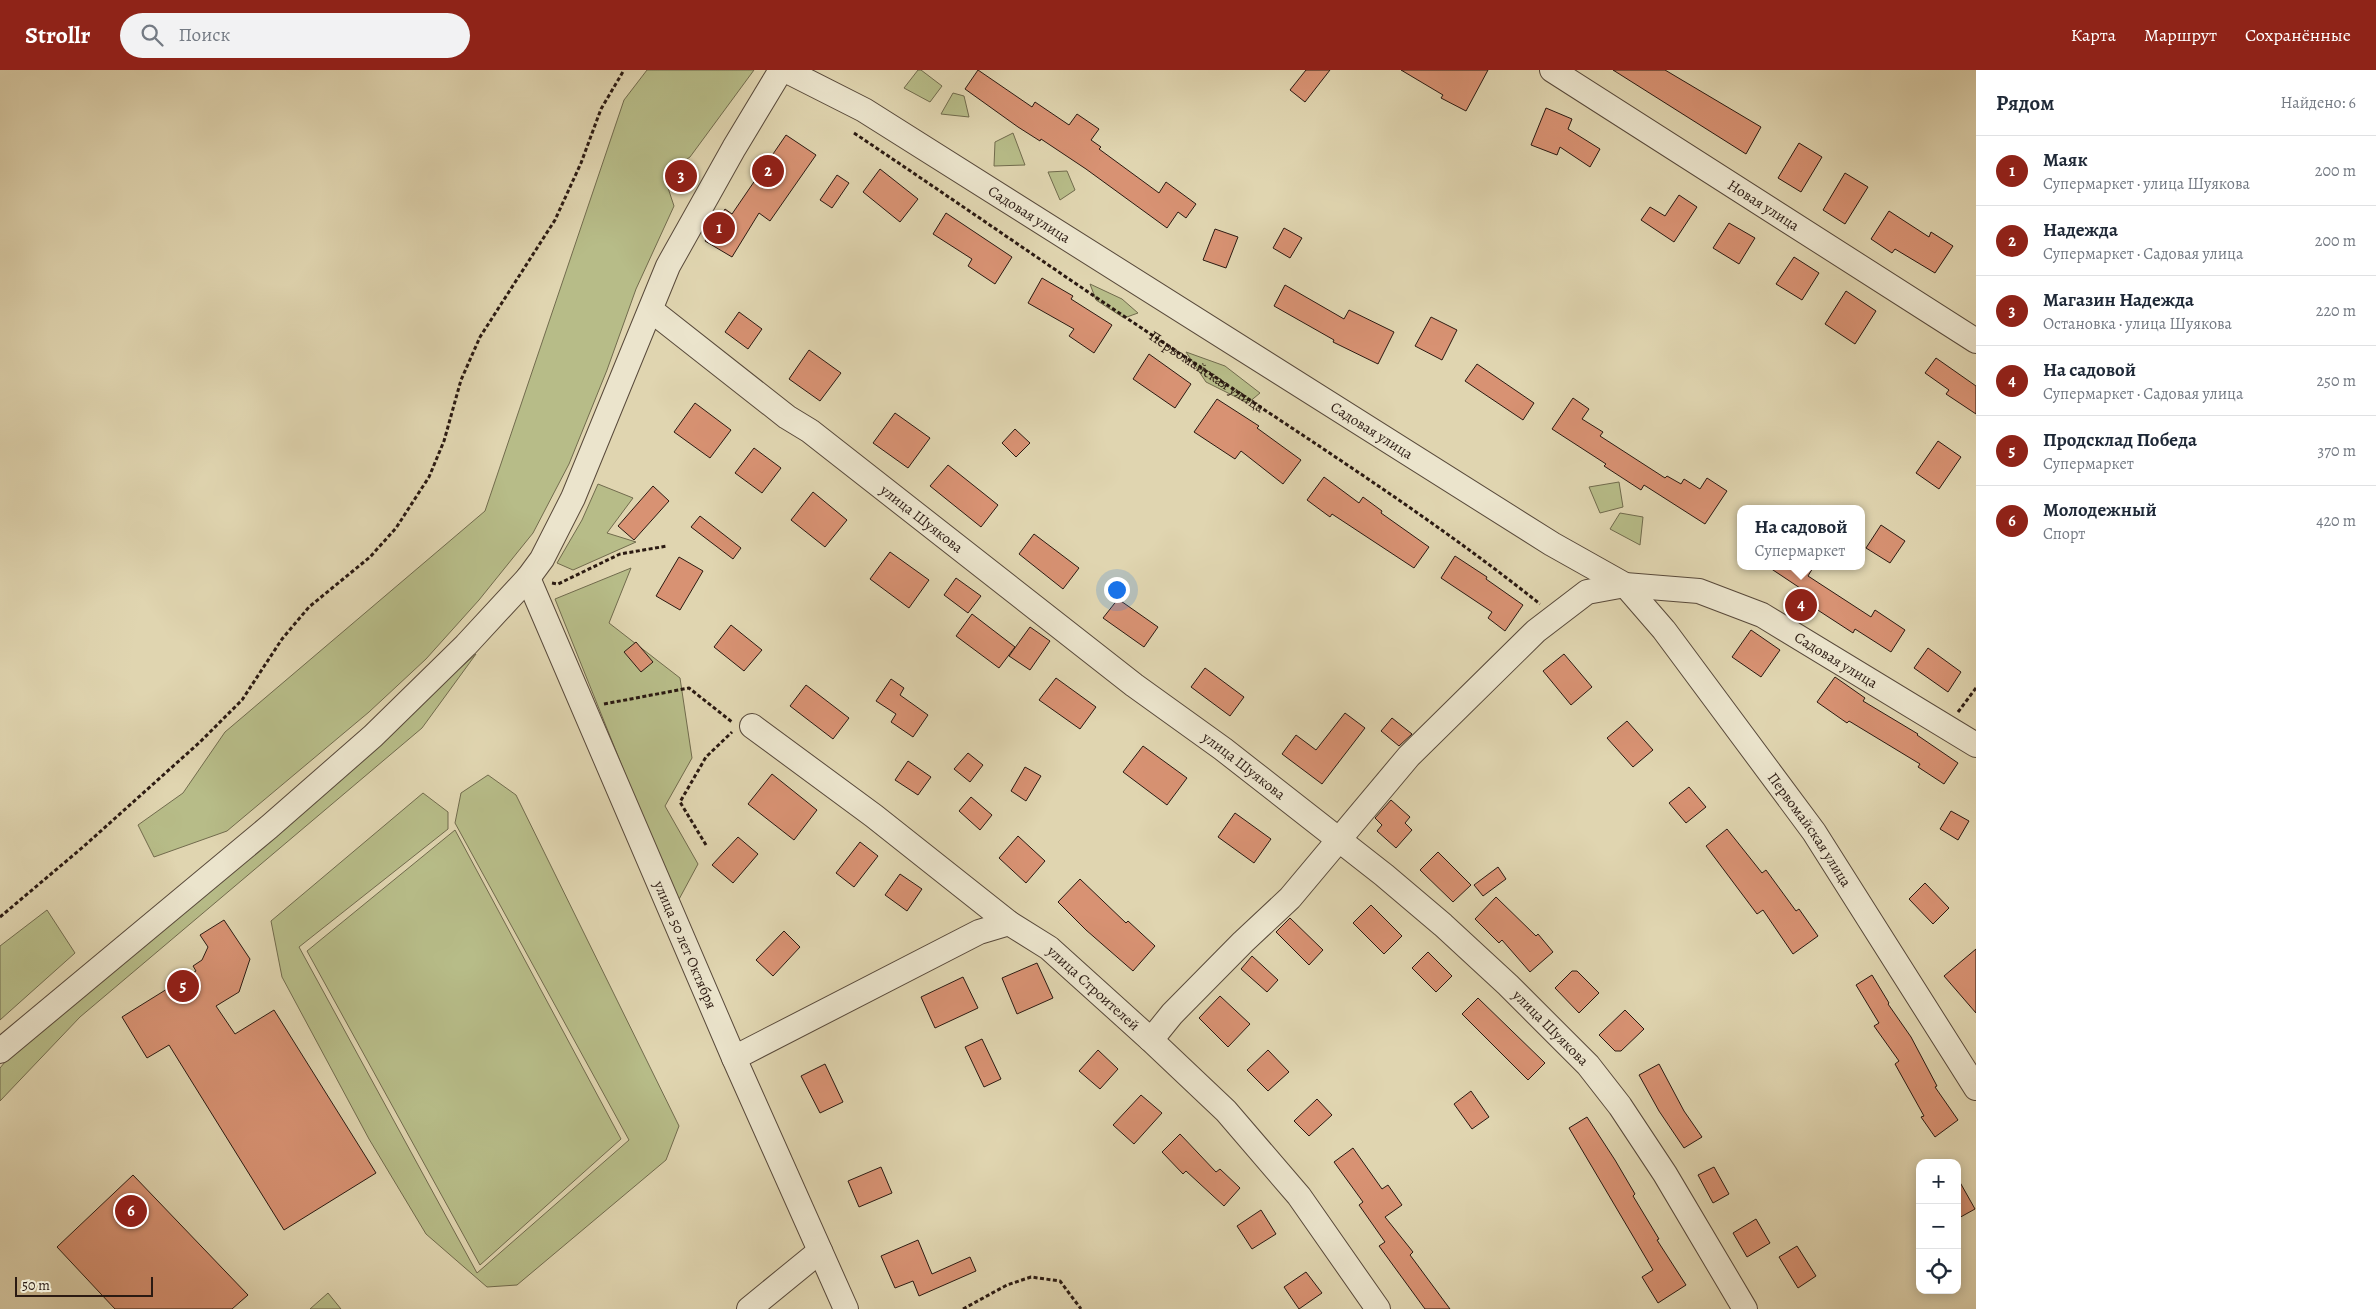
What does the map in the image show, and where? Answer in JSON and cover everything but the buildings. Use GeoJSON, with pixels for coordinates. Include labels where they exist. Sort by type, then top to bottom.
{"type":"FeatureCollection","features":[{"type":"Feature","properties":{"kind":"street"},"geometry":{"type":"LineString","coordinates":[[0,1051],[269,827],[373,736],[466,645],[528,578],[542,559],[573,498],[668,266],[734,148],[781,70]]}},
{"type":"Feature","properties":{"kind":"street","name":"Садовая улица"},"geometry":{"type":"LineString","coordinates":[[785,70],[864,110],[1535,534],[1625,586],[1699,591],[1762,615],[1976,745]]}},
{"type":"Feature","properties":{"kind":"street","name":"Новая улица"},"geometry":{"type":"LineString","coordinates":[[1552,70],[1976,341]]}},
{"type":"Feature","properties":{"kind":"street","name":"улица Шуякова"},"geometry":{"type":"LineString","coordinates":[[651,310],[787,417],[818,437],[1134,686],[1223,749],[1443,925],[1549,1024],[1588,1065],[1620,1106],[1665,1174],[1745,1309]]}},
{"type":"Feature","properties":{"kind":"street","name":"улица 50 лет Октября"},"geometry":{"type":"LineString","coordinates":[[528,578],[734,1058],[846,1309]]}},
{"type":"Feature","properties":{"kind":"street"},"geometry":{"type":"LineString","coordinates":[[1150,1040],[1172,1014],[1242,942],[1290,898],[1337,839],[1409,756],[1536,631],[1587,592],[1625,586]]}},
{"type":"Feature","properties":{"kind":"street","name":"Первомайская улица"},"geometry":{"type":"LineString","coordinates":[[1625,586],[1664,630],[1814,832],[1976,1088]]}},
{"type":"Feature","properties":{"kind":"street","name":"улица Строителей"},"geometry":{"type":"LineString","coordinates":[[746,727],[874,816],[1009,922],[1050,948],[1150,1040],[1226,1112],[1293,1189],[1378,1309]]}},
{"type":"Feature","properties":{"kind":"street"},"geometry":{"type":"LineString","coordinates":[[734,1058],[979,932],[1009,922]]}},
{"type":"Feature","properties":{"kind":"street"},"geometry":{"type":"LineString","coordinates":[[749,1309],[820,1251]]}},
{"type":"Feature","properties":{"kind":"path"},"geometry":{"type":"LineString","coordinates":[[0,917],[84,847],[200,742],[242,700],[282,639],[309,607],[370,557],[396,528],[429,477],[444,441],[461,380],[480,337],[555,220],[581,163],[601,109],[624,70]]}},
{"type":"Feature","properties":{"kind":"path","name":"Первомайская улица"},"geometry":{"type":"LineString","coordinates":[[854,133],[1429,522],[1555,616]]}},
{"type":"Feature","properties":{"kind":"path"},"geometry":{"type":"LineString","coordinates":[[528,578],[558,584],[620,554],[667,546]]}},
{"type":"Feature","properties":{"kind":"path"},"geometry":{"type":"LineString","coordinates":[[599,705],[689,688],[746,727]]}},
{"type":"Feature","properties":{"kind":"path"},"geometry":{"type":"LineString","coordinates":[[1948,727],[1976,688]]}},
{"type":"Feature","properties":{"kind":"path"},"geometry":{"type":"LineString","coordinates":[[706,845],[680,802],[706,757],[732,732],[746,727]]}},
{"type":"Feature","properties":{"kind":"path"},"geometry":{"type":"LineString","coordinates":[[963,1309],[1007,1284],[1032,1277],[1060,1281],[1081,1309]]}},
{"type":"Feature","properties":{"kind":"green space"},"geometry":{"type":"Polygon","coordinates":[[[647,70],[754,70],[690,157],[680,164],[667,185],[674,206],[636,289],[607,370],[569,464],[533,533],[479,600],[426,659],[369,712],[227,831],[154,857],[138,825],[183,793],[225,732],[485,511],[624,100],[647,70]]]}},
{"type":"Feature","properties":{"kind":"green space"},"geometry":{"type":"Polygon","coordinates":[[[918,70],[921,70],[942,86],[930,102],[904,88],[918,70]]]}},
{"type":"Feature","properties":{"kind":"green space"},"geometry":{"type":"Polygon","coordinates":[[[953,93],[964,96],[969,117],[941,114],[953,93]]]}},
{"type":"Feature","properties":{"kind":"green space"},"geometry":{"type":"Polygon","coordinates":[[[1013,133],[1025,165],[994,166],[995,142],[1013,133]]]}},
{"type":"Feature","properties":{"kind":"green space"},"geometry":{"type":"Polygon","coordinates":[[[1067,171],[1075,190],[1060,200],[1048,172],[1067,171]]]}},
{"type":"Feature","properties":{"kind":"green space"},"geometry":{"type":"Polygon","coordinates":[[[1090,284],[1122,299],[1138,313],[1124,318],[1096,300],[1090,284]]]}},
{"type":"Feature","properties":{"kind":"green space"},"geometry":{"type":"Polygon","coordinates":[[[1186,352],[1225,366],[1260,393],[1248,403],[1206,382],[1186,352]]]}},
{"type":"Feature","properties":{"kind":"green space"},"geometry":{"type":"Polygon","coordinates":[[[1619,482],[1623,507],[1600,513],[1589,487],[1619,482]]]}},
{"type":"Feature","properties":{"kind":"green space"},"geometry":{"type":"Polygon","coordinates":[[[598,484],[633,498],[607,533],[636,542],[573,570],[557,563],[582,520],[598,484]]]}},
{"type":"Feature","properties":{"kind":"green space"},"geometry":{"type":"Polygon","coordinates":[[[1620,513],[1643,517],[1640,545],[1610,529],[1620,513]]]}},
{"type":"Feature","properties":{"kind":"green space"},"geometry":{"type":"Polygon","coordinates":[[[631,568],[609,623],[680,678],[692,758],[665,806],[698,864],[677,903],[555,599],[631,568]]]}},
{"type":"Feature","properties":{"kind":"green space"},"geometry":{"type":"Polygon","coordinates":[[[476,654],[422,728],[80,1017],[0,1101],[0,1068],[5,1062],[476,654]]]}},
{"type":"Feature","properties":{"kind":"green space"},"geometry":{"type":"Polygon","coordinates":[[[488,775],[516,795],[679,1126],[666,1160],[517,1285],[487,1287],[426,1234],[369,1139],[282,977],[271,921],[423,793],[448,812],[448,829],[299,947],[477,1273],[629,1140],[455,823],[461,793],[488,775]]]}},
{"type":"Feature","properties":{"kind":"green space"},"geometry":{"type":"Polygon","coordinates":[[[455,830],[621,1139],[480,1265],[307,951],[455,830]]]}},
{"type":"Feature","properties":{"kind":"green space"},"geometry":{"type":"Polygon","coordinates":[[[47,910],[75,953],[0,1020],[0,946],[47,910]]]}},
{"type":"Feature","properties":{"kind":"green space"},"geometry":{"type":"Polygon","coordinates":[[[328,1293],[341,1309],[310,1309],[328,1293]]]}},
{"type":"Feature","properties":{"kind":"place","name":"Надежда"},"geometry":{"type":"Point","coordinates":[768,171]}},
{"type":"Feature","properties":{"kind":"place","name":"Магазин Надежда"},"geometry":{"type":"Point","coordinates":[681,176]}},
{"type":"Feature","properties":{"kind":"place","name":"Маяк"},"geometry":{"type":"Point","coordinates":[719,228]}},
{"type":"Feature","properties":{"kind":"place","name":"На садовой"},"geometry":{"type":"Point","coordinates":[1801,605]}},
{"type":"Feature","properties":{"kind":"place","name":"Продсклад Победа"},"geometry":{"type":"Point","coordinates":[183,986]}},
{"type":"Feature","properties":{"kind":"place","name":"Молодежный"},"geometry":{"type":"Point","coordinates":[131,1211]}}]}
